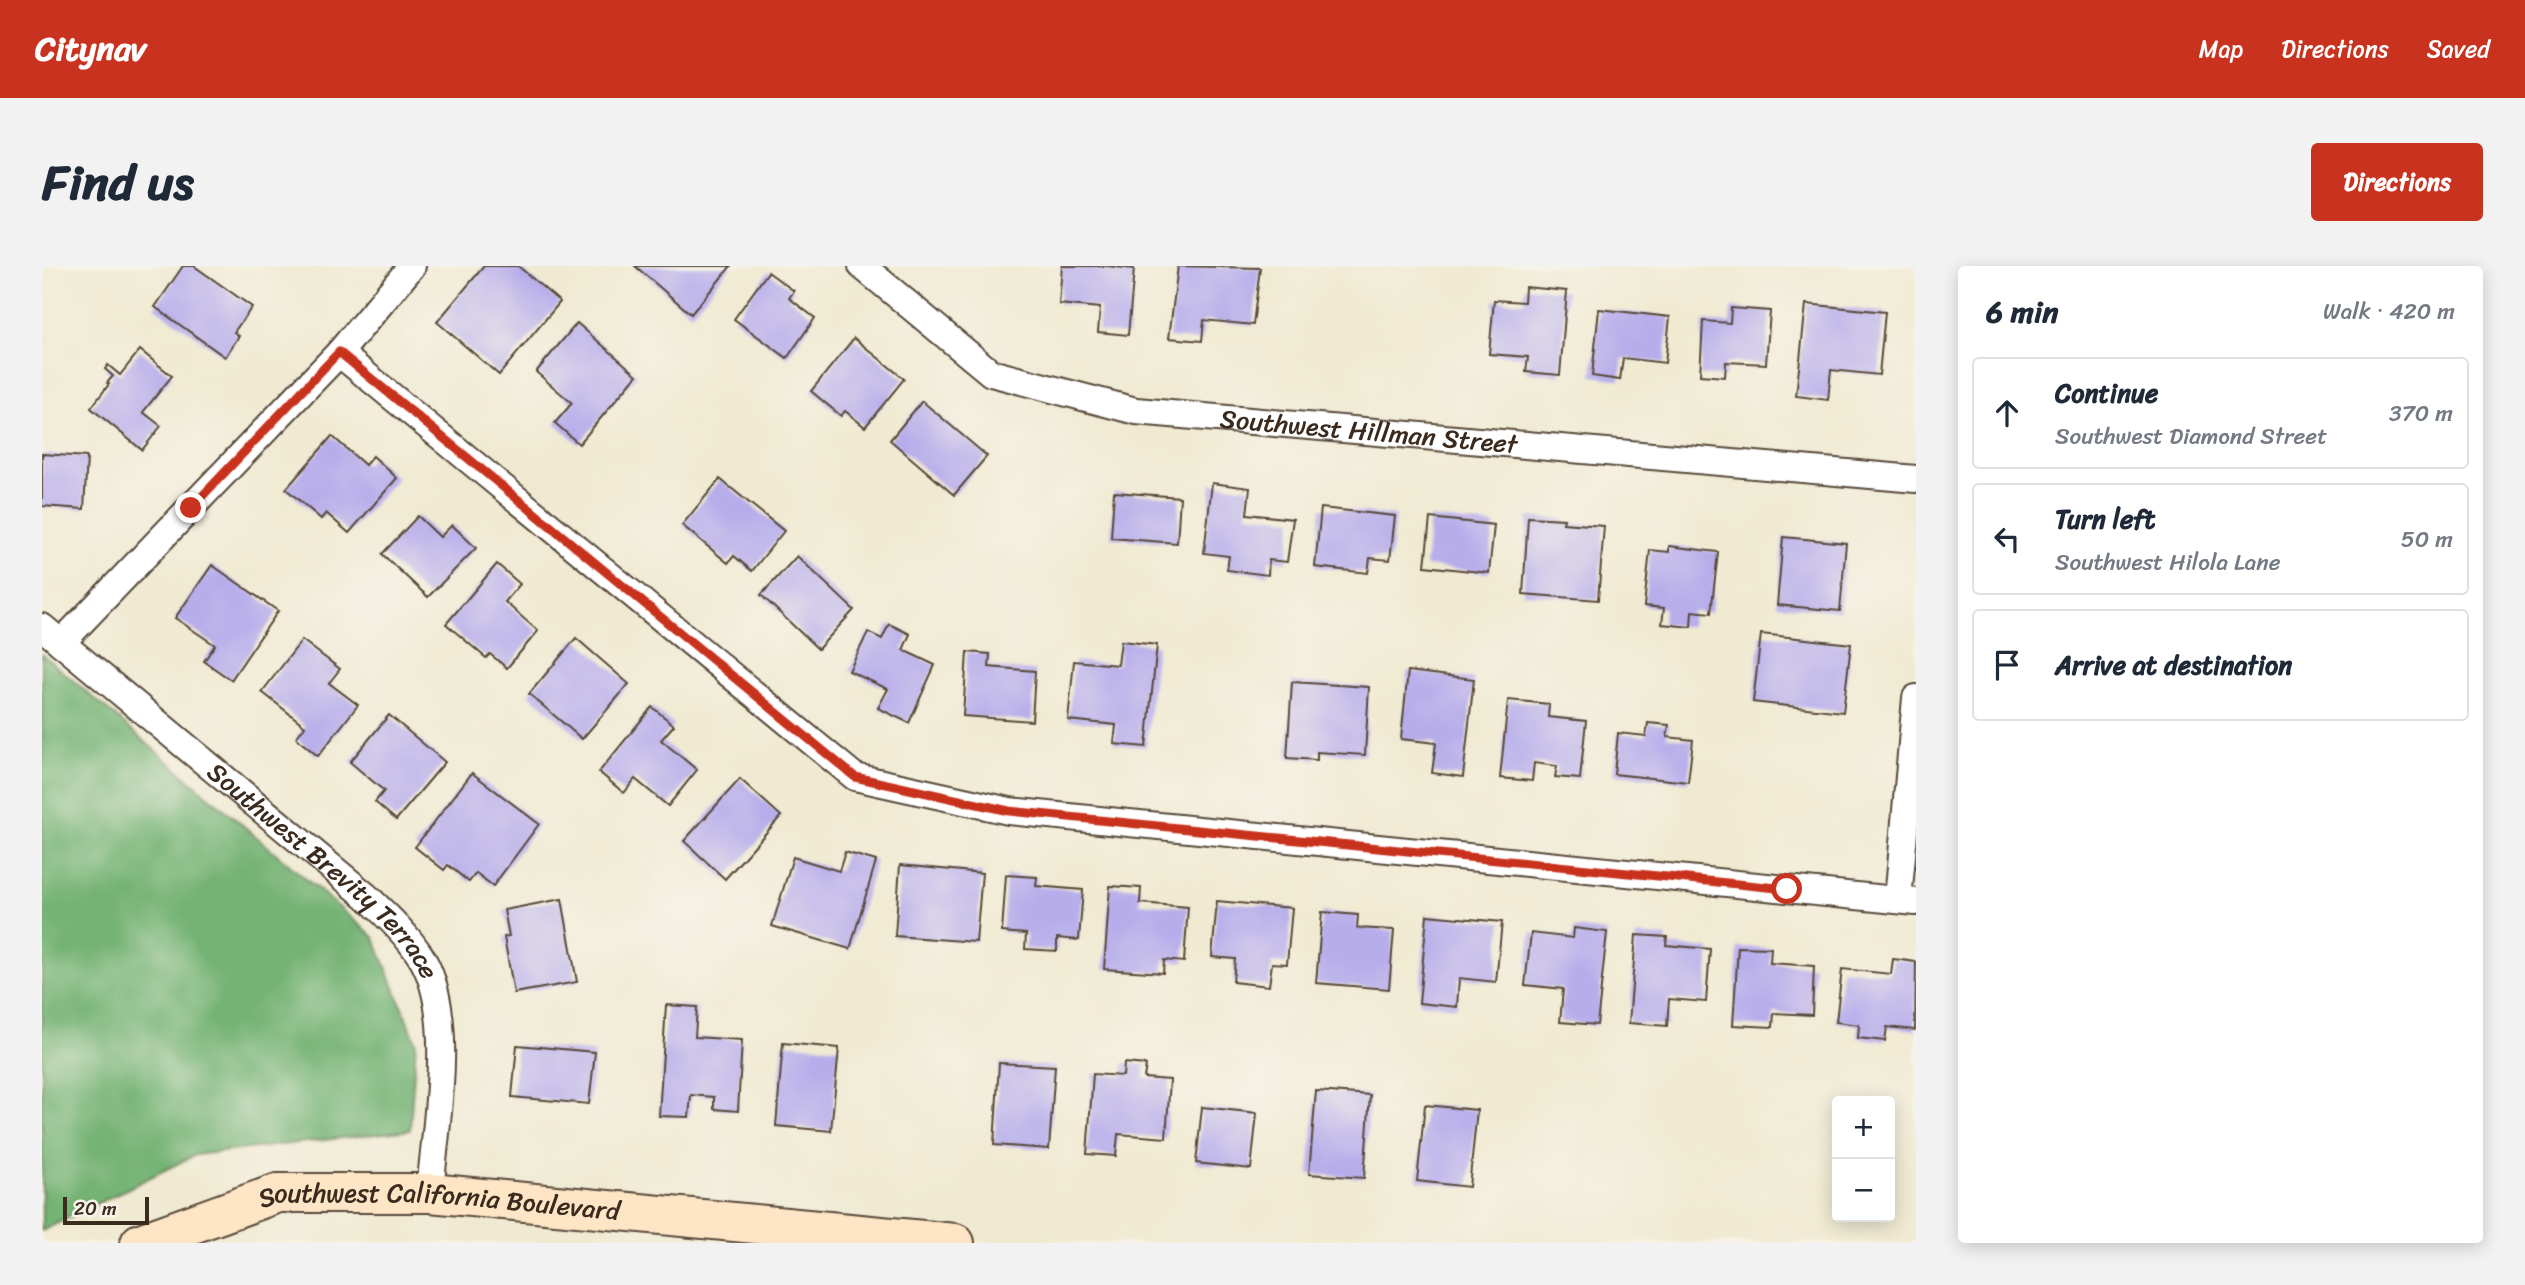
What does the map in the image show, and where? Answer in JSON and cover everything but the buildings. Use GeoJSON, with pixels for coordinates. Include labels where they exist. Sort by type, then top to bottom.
{"type":"FeatureCollection","features":[{"type":"Feature","properties":{"kind":"street"},"geometry":{"type":"LineString","coordinates":[[52,635],[339,352],[412,266]]}},
{"type":"Feature","properties":{"kind":"street","name":"Southwest Hillman Street"},"geometry":{"type":"LineString","coordinates":[[862,266],[991,373],[1136,411],[1916,479]]}},
{"type":"Feature","properties":{"kind":"street"},"geometry":{"type":"LineString","coordinates":[[339,352],[855,777],[1009,811],[1907,902],[1916,698]]}},
{"type":"Feature","properties":{"kind":"street","name":"Southwest Brevity Terrace"},"geometry":{"type":"LineString","coordinates":[[52,635],[366,896],[404,932],[423,960],[435,987],[441,1019],[430,1193]]}},
{"type":"Feature","properties":{"kind":"street","name":"Southwest California Boulevard"},"geometry":{"type":"LineString","coordinates":[[140,1243],[278,1193],[430,1193],[955,1243]]}},
{"type":"Feature","properties":{"kind":"green space"},"geometry":{"type":"Polygon","coordinates":[[[42,654],[374,937],[416,1042],[410,1130],[195,1155],[42,1231],[42,654]]]}},
{"type":"Feature","properties":{"kind":"route"},"geometry":{"type":"LineString","coordinates":[[191,508],[339,352],[855,777],[1009,811],[1787,889]]}}]}
